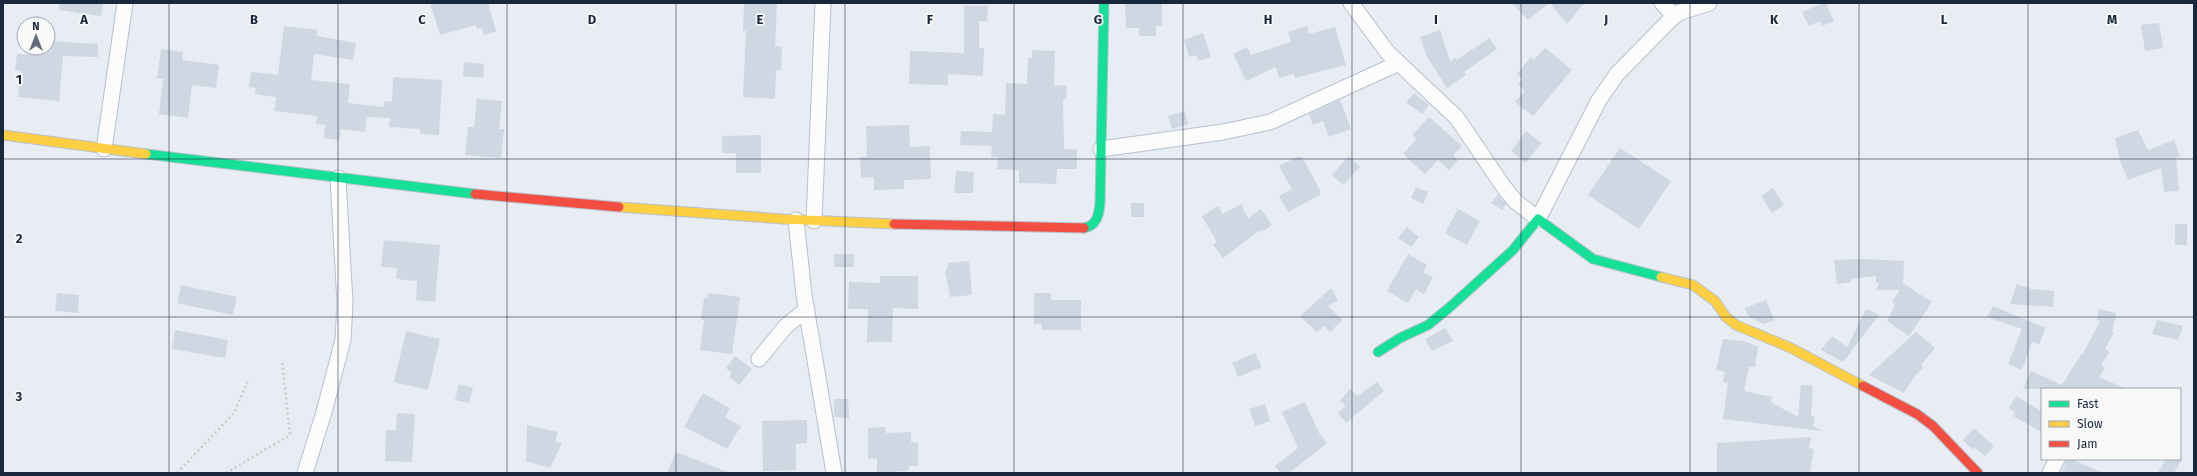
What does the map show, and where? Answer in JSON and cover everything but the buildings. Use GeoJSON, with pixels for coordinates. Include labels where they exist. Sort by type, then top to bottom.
{"type":"FeatureCollection","features":[{"type":"Feature","properties":{"kind":"street"},"geometry":{"type":"LineString","coordinates":[[104,149],[125,3]]}},
{"type":"Feature","properties":{"kind":"street"},"geometry":{"type":"LineString","coordinates":[[814,221],[822,3]]}},
{"type":"Feature","properties":{"kind":"street"},"geometry":{"type":"LineString","coordinates":[[3,135],[338,178],[582,206],[814,221],[1087,228],[1094,225],[1098,218],[1104,3]]}},
{"type":"Feature","properties":{"kind":"street"},"geometry":{"type":"LineString","coordinates":[[1351,3],[1388,53],[1457,118],[1503,186],[1516,201],[1538,219],[1593,259],[1693,285],[1716,301],[1726,317],[1736,325],[1791,348],[1917,414],[1933,426],[1978,473]]}},
{"type":"Feature","properties":{"kind":"street"},"geometry":{"type":"LineString","coordinates":[[1662,3],[1674,16]]}},
{"type":"Feature","properties":{"kind":"street"},"geometry":{"type":"LineString","coordinates":[[1378,352],[1400,338],[1428,325],[1513,250],[1538,219],[1600,100],[1622,69],[1648,40],[1674,16],[1709,3]]}},
{"type":"Feature","properties":{"kind":"street"},"geometry":{"type":"LineString","coordinates":[[1101,149],[1215,133],[1270,122],[1399,63]]}},
{"type":"Feature","properties":{"kind":"street"},"geometry":{"type":"LineString","coordinates":[[305,473],[324,412],[343,340],[345,303],[338,178]]}},
{"type":"Feature","properties":{"kind":"street"},"geometry":{"type":"LineString","coordinates":[[796,220],[807,309],[834,473]]}},
{"type":"Feature","properties":{"kind":"street"},"geometry":{"type":"LineString","coordinates":[[759,359],[785,327],[807,309]]}},
{"type":"Feature","properties":{"kind":"street"},"geometry":{"type":"LineString","coordinates":[[2050,473],[2056,460]]}},
{"type":"Feature","properties":{"kind":"path"},"geometry":{"type":"LineString","coordinates":[[226,473],[290,435],[282,360]]}},
{"type":"Feature","properties":{"kind":"path"},"geometry":{"type":"LineString","coordinates":[[177,473],[234,414],[248,382]]}},
{"type":"Feature","properties":{"kind":"traffic: fast"},"geometry":{"type":"LineString","coordinates":[[1084,228],[1095,222],[1100,203],[1104,3]]}},
{"type":"Feature","properties":{"kind":"traffic: fast"},"geometry":{"type":"LineString","coordinates":[[146,154],[475,194]]}},
{"type":"Feature","properties":{"kind":"traffic: fast"},"geometry":{"type":"LineString","coordinates":[[1378,352],[1400,338],[1428,325],[1450,307],[1513,250],[1538,219],[1593,259],[1661,277]]}},
{"type":"Feature","properties":{"kind":"traffic: slow"},"geometry":{"type":"LineString","coordinates":[[3,135],[146,154]]}},
{"type":"Feature","properties":{"kind":"traffic: slow"},"geometry":{"type":"LineString","coordinates":[[619,207],[783,219],[894,224]]}},
{"type":"Feature","properties":{"kind":"traffic: slow"},"geometry":{"type":"LineString","coordinates":[[1661,277],[1693,285],[1715,301],[1726,317],[1736,325],[1791,348],[1863,386]]}},
{"type":"Feature","properties":{"kind":"traffic: jam"},"geometry":{"type":"LineString","coordinates":[[475,194],[619,207]]}},
{"type":"Feature","properties":{"kind":"traffic: jam"},"geometry":{"type":"LineString","coordinates":[[894,224],[1084,228]]}},
{"type":"Feature","properties":{"kind":"traffic: jam"},"geometry":{"type":"LineString","coordinates":[[1863,386],[1917,414],[1933,426],[1978,473]]}}]}
